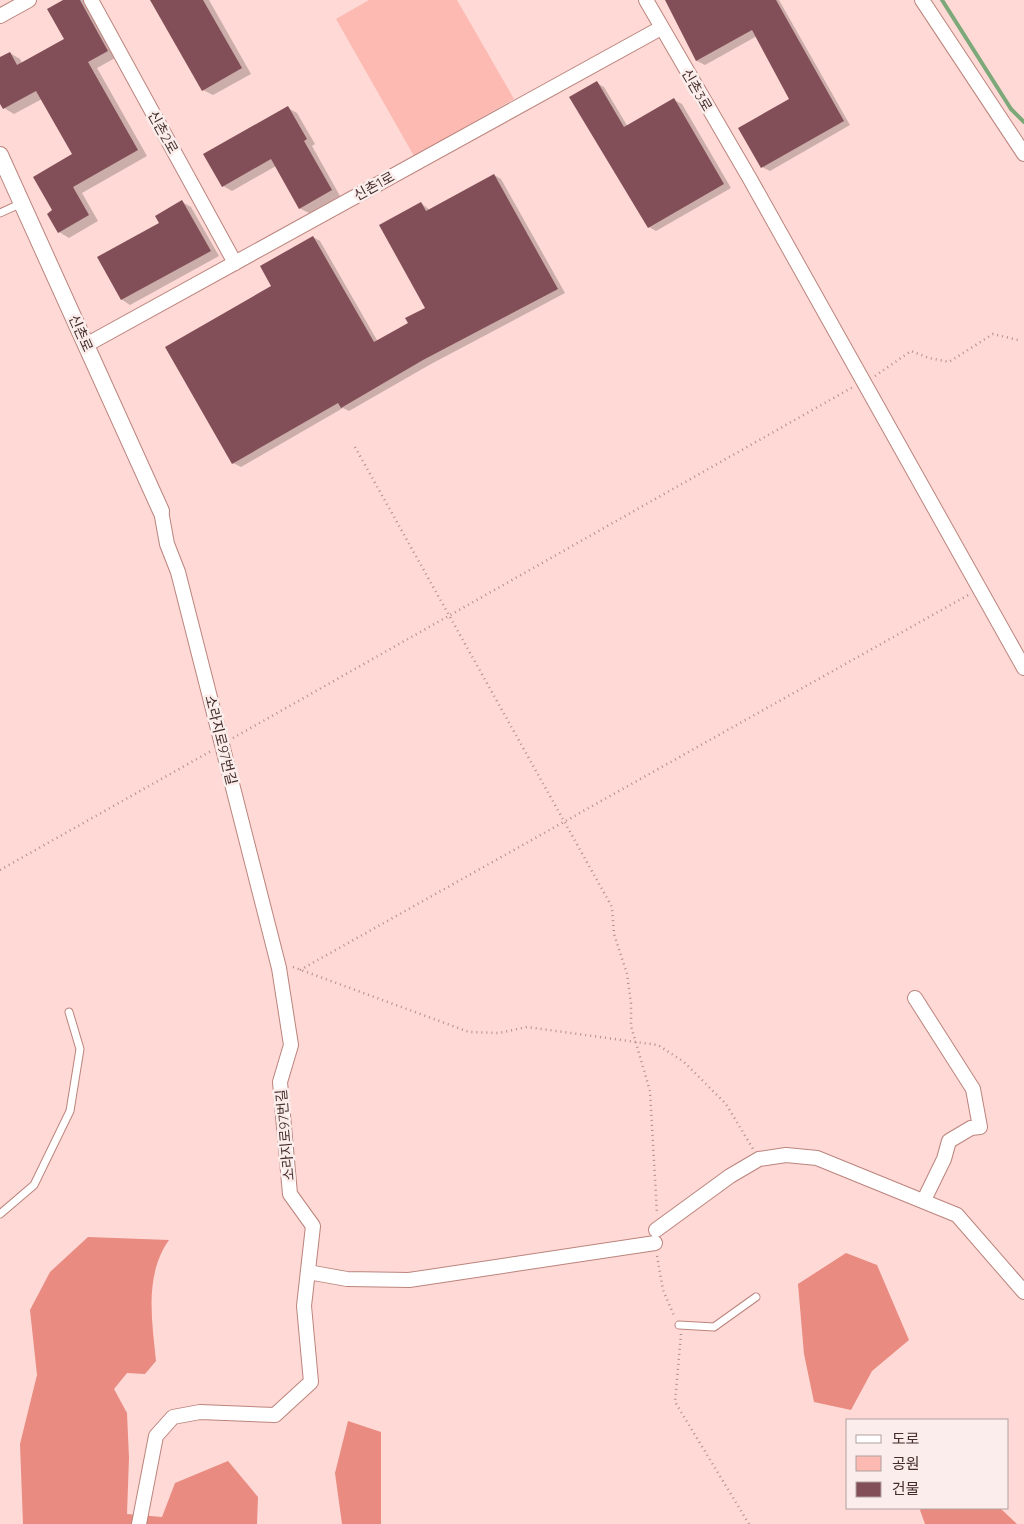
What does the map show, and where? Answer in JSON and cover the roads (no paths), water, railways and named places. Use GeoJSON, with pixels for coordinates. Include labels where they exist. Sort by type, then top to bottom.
{"type":"FeatureCollection","features":[{"type":"Feature","properties":{"kind":"street"},"geometry":{"type":"LineString","coordinates":[[0,16],[29,0]]}},
{"type":"Feature","properties":{"kind":"street","name":"신촌2로"},"geometry":{"type":"LineString","coordinates":[[91,0],[235,263]]}},
{"type":"Feature","properties":{"kind":"street","name":"신촌3로"},"geometry":{"type":"LineString","coordinates":[[646,0],[750,179],[1024,668]]}},
{"type":"Feature","properties":{"kind":"street"},"geometry":{"type":"LineString","coordinates":[[922,0],[1024,154]]}},
{"type":"Feature","properties":{"kind":"street","name":"신촌1로"},"geometry":{"type":"LineString","coordinates":[[86,345],[661,28]]}},
{"type":"Feature","properties":{"kind":"street","name":"신촌로"},"geometry":{"type":"LineString","coordinates":[[0,155],[161,512]]}},
{"type":"Feature","properties":{"kind":"street","name":"소라지로97번길"},"geometry":{"type":"LineString","coordinates":[[139,1524],[156,1436],[173,1417],[200,1412],[275,1415],[312,1382],[304,1306],[313,1226],[290,1194],[280,1082],[291,1045],[277,962],[178,572],[167,544],[161,512]]}},
{"type":"Feature","properties":{"kind":"street"},"geometry":{"type":"LineString","coordinates":[[915,998],[973,1089],[980,1127],[971,1128],[949,1141],[944,1159],[924,1200]]}},
{"type":"Feature","properties":{"kind":"street"},"geometry":{"type":"LineString","coordinates":[[308,1272],[347,1279],[409,1280],[655,1236],[730,1176],[759,1159],[786,1155],[817,1158],[957,1215],[1024,1292]]}},
{"type":"Feature","properties":{"kind":"lane"},"geometry":{"type":"LineString","coordinates":[[0,213],[22,203]]}},
{"type":"Feature","properties":{"kind":"lane"},"geometry":{"type":"LineString","coordinates":[[0,1214],[34,1185],[70,1110],[80,1049],[69,1012]]}},
{"type":"Feature","properties":{"kind":"lane"},"geometry":{"type":"LineString","coordinates":[[679,1325],[714,1327],[756,1297]]}},
{"type":"Feature","properties":{"kind":"waterway"},"geometry":{"type":"LineString","coordinates":[[942,0],[1011,109],[1024,122]]}}]}
